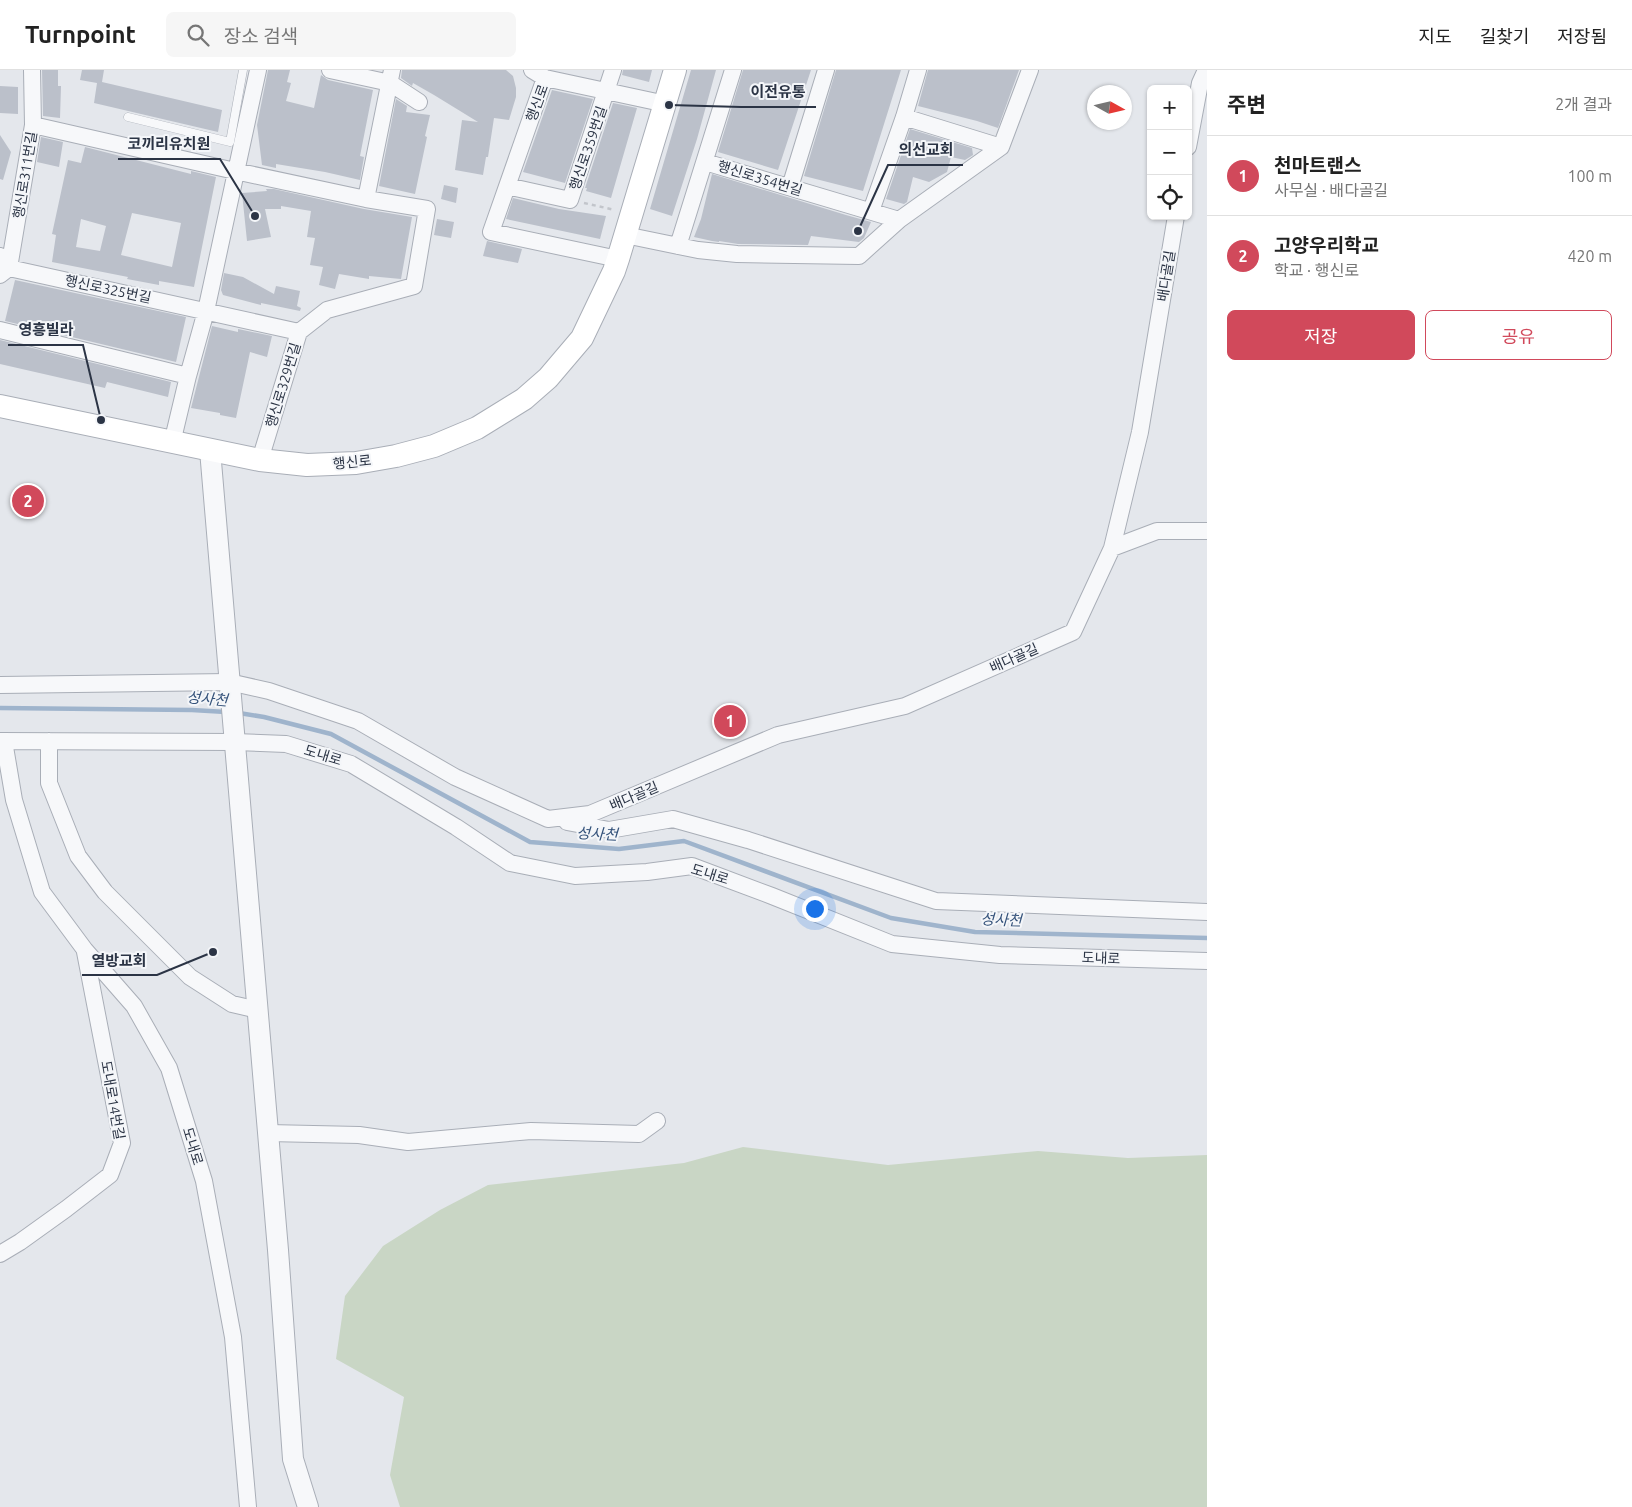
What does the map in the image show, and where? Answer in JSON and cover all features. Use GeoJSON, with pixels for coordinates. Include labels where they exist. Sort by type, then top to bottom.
{"type":"FeatureCollection","features":[{"type":"Feature","properties":{"kind":"main road","name":"행신로"},"geometry":{"type":"LineString","coordinates":[[0,406],[260,460],[307,465],[356,463],[396,456],[434,446],[477,428],[524,399],[548,378],[577,344],[586,329],[614,271],[675,70]]}},
{"type":"Feature","properties":{"kind":"street","name":"행신로311번길"},"geometry":{"type":"LineString","coordinates":[[3,266],[33,124],[32,70]]}},
{"type":"Feature","properties":{"kind":"street"},"geometry":{"type":"LineString","coordinates":[[172,443],[206,311],[258,70]]}},
{"type":"Feature","properties":{"kind":"street"},"geometry":{"type":"LineString","coordinates":[[330,70],[391,77],[419,102]]}},
{"type":"Feature","properties":{"kind":"street","name":"행신로359번길"},"geometry":{"type":"LineString","coordinates":[[507,186],[570,200],[613,70]]}},
{"type":"Feature","properties":{"kind":"street"},"geometry":{"type":"LineString","coordinates":[[705,162],[733,70]]}},
{"type":"Feature","properties":{"kind":"street"},"geometry":{"type":"LineString","coordinates":[[790,187],[826,70]]}},
{"type":"Feature","properties":{"kind":"street"},"geometry":{"type":"LineString","coordinates":[[870,211],[904,117],[918,70]]}},
{"type":"Feature","properties":{"kind":"street"},"geometry":{"type":"LineString","coordinates":[[625,235],[698,250],[737,254],[859,256],[899,220],[1001,147],[1030,70]]}},
{"type":"Feature","properties":{"kind":"street"},"geometry":{"type":"LineString","coordinates":[[1191,130],[1200,83],[1206,70]]}},
{"type":"Feature","properties":{"kind":"street","name":"행신로359번길"},"geometry":{"type":"LineString","coordinates":[[538,74],[666,104]]}},
{"type":"Feature","properties":{"kind":"street","name":"행신로"},"geometry":{"type":"LineString","coordinates":[[538,74],[507,186],[491,232],[618,259]]}},
{"type":"Feature","properties":{"kind":"street"},"geometry":{"type":"LineString","coordinates":[[33,124],[236,172],[366,199],[391,77]]}},
{"type":"Feature","properties":{"kind":"street"},"geometry":{"type":"LineString","coordinates":[[904,117],[1001,147]]}},
{"type":"Feature","properties":{"kind":"street","name":"행신로354번길"},"geometry":{"type":"LineString","coordinates":[[678,246],[705,162],[899,220]]}},
{"type":"Feature","properties":{"kind":"street","name":"행신로329번길"},"geometry":{"type":"LineString","coordinates":[[260,460],[299,332],[327,310],[414,286],[427,209],[366,199]]}},
{"type":"Feature","properties":{"kind":"street","name":"배다골길"},"geometry":{"type":"LineString","coordinates":[[548,819],[590,814],[778,735],[905,706],[1073,632],[1112,548],[1140,432],[1175,220]]}},
{"type":"Feature","properties":{"kind":"street","name":"행신로325번길"},"geometry":{"type":"LineString","coordinates":[[3,266],[299,332]]}},
{"type":"Feature","properties":{"kind":"street"},"geometry":{"type":"LineString","coordinates":[[0,330],[188,376]]}},
{"type":"Feature","properties":{"kind":"street"},"geometry":{"type":"LineString","coordinates":[[210,450],[278,1250],[293,1459],[308,1507]]}},
{"type":"Feature","properties":{"kind":"street"},"geometry":{"type":"LineString","coordinates":[[1112,548],[1157,531],[1207,531]]}},
{"type":"Feature","properties":{"kind":"street","name":"배다골길"},"geometry":{"type":"LineString","coordinates":[[0,685],[230,687],[269,691],[358,721],[455,777],[548,819],[609,830],[673,819],[748,840],[936,900],[1207,912]]}},
{"type":"Feature","properties":{"kind":"street","name":"도내로"},"geometry":{"type":"LineString","coordinates":[[248,1507],[233,1337],[204,1181],[169,1068],[134,1006],[85,950],[42,892],[14,800],[2,741],[234,737],[286,744],[350,764],[510,863],[575,876],[647,872],[692,866],[892,944],[1000,955],[1207,961]]}},
{"type":"Feature","properties":{"kind":"street"},"geometry":{"type":"LineString","coordinates":[[49,741],[49,783],[78,856],[105,892],[190,976],[232,1004],[258,1010]]}},
{"type":"Feature","properties":{"kind":"street","name":"도내로14번길"},"geometry":{"type":"LineString","coordinates":[[0,1254],[66,1210],[110,1175],[122,1143],[85,950]]}},
{"type":"Feature","properties":{"kind":"street"},"geometry":{"type":"LineString","coordinates":[[268,1133],[359,1135],[408,1142],[531,1130],[639,1134],[657,1121]]}},
{"type":"Feature","properties":{"kind":"lane"},"geometry":{"type":"LineString","coordinates":[[128,117],[230,142],[243,70]]}},
{"type":"Feature","properties":{"kind":"path"},"geometry":{"type":"LineString","coordinates":[[570,200],[621,211]]}},
{"type":"Feature","properties":{"kind":"green space"},"geometry":{"type":"Polygon","coordinates":[[[743,1147],[888,1165],[1038,1151],[1128,1158],[1207,1155],[1207,1507],[400,1507],[390,1475],[404,1397],[336,1359],[345,1296],[383,1246],[440,1210],[488,1185],[684,1163],[743,1147]]]}},
{"type":"Feature","properties":{"kind":"building"},"geometry":{"type":"Polygon","coordinates":[[[42,70],[58,70],[58,86],[61,86],[60,118],[43,116],[42,70]]]}},
{"type":"Feature","properties":{"kind":"building"},"geometry":{"type":"Polygon","coordinates":[[[82,70],[104,70],[102,82],[222,110],[218,132],[94,103],[97,83],[80,80],[82,70]]]}},
{"type":"Feature","properties":{"kind":"building"},"geometry":{"type":"Polygon","coordinates":[[[268,70],[290,70],[287,82],[291,83],[286,101],[314,108],[321,75],[328,80],[373,90],[360,156],[364,157],[360,180],[276,164],[276,168],[262,165],[257,125],[268,70]]]}},
{"type":"Feature","properties":{"kind":"building"},"geometry":{"type":"Polygon","coordinates":[[[402,70],[506,70],[513,76],[516,97],[509,120],[494,118],[483,175],[455,170],[462,120],[478,122],[413,83],[412,86],[401,78],[402,70]]]}},
{"type":"Feature","properties":{"kind":"building"},"geometry":{"type":"Polygon","coordinates":[[[623,70],[652,70],[649,82],[622,75],[623,70]]]}},
{"type":"Feature","properties":{"kind":"building"},"geometry":{"type":"Polygon","coordinates":[[[691,70],[716,70],[697,139],[672,216],[650,209],[691,70]]]}},
{"type":"Feature","properties":{"kind":"building"},"geometry":{"type":"Polygon","coordinates":[[[743,70],[811,70],[778,170],[718,152],[743,70]]]}},
{"type":"Feature","properties":{"kind":"building"},"geometry":{"type":"Polygon","coordinates":[[[836,70],[901,70],[863,191],[804,176],[836,70]]]}},
{"type":"Feature","properties":{"kind":"building"},"geometry":{"type":"Polygon","coordinates":[[[928,70],[1019,70],[998,128],[918,106],[928,70]]]}},
{"type":"Feature","properties":{"kind":"building"},"geometry":{"type":"Polygon","coordinates":[[[0,86],[18,87],[18,114],[0,113],[0,86]]]}},
{"type":"Feature","properties":{"kind":"building"},"geometry":{"type":"Polygon","coordinates":[[[552,90],[593,99],[565,183],[523,172],[552,90]]]}},
{"type":"Feature","properties":{"kind":"building"},"geometry":{"type":"Polygon","coordinates":[[[396,99],[407,106],[406,112],[430,115],[415,194],[379,186],[396,99]]]}},
{"type":"Feature","properties":{"kind":"building"},"geometry":{"type":"Polygon","coordinates":[[[613,103],[637,108],[611,198],[586,191],[587,188],[585,188],[613,103]]]}},
{"type":"Feature","properties":{"kind":"building"},"geometry":{"type":"Polygon","coordinates":[[[910,129],[972,148],[973,155],[965,160],[951,157],[947,172],[929,182],[913,177],[907,202],[904,204],[886,199],[910,129]]]}},
{"type":"Feature","properties":{"kind":"building"},"geometry":{"type":"Polygon","coordinates":[[[0,135],[11,152],[3,180],[0,179],[0,135]]]}},
{"type":"Feature","properties":{"kind":"building"},"geometry":{"type":"Polygon","coordinates":[[[41,137],[63,142],[59,167],[37,162],[41,137]]]}},
{"type":"Feature","properties":{"kind":"building"},"geometry":{"type":"Polygon","coordinates":[[[85,147],[191,174],[191,171],[216,177],[194,287],[159,281],[159,285],[52,262],[56,235],[52,234],[68,160],[81,163],[85,147]],[[132,213],[121,255],[172,267],[181,223],[132,213]],[[81,219],[76,247],[100,251],[106,226],[81,219]]]}},
{"type":"Feature","properties":{"kind":"building"},"geometry":{"type":"Polygon","coordinates":[[[712,174],[871,222],[864,238],[859,242],[811,236],[808,245],[738,244],[694,237],[701,219],[712,174]]]}},
{"type":"Feature","properties":{"kind":"building"},"geometry":{"type":"Polygon","coordinates":[[[444,185],[458,188],[456,203],[441,199],[444,185]]]}},
{"type":"Feature","properties":{"kind":"building"},"geometry":{"type":"Polygon","coordinates":[[[266,189],[274,189],[364,209],[412,217],[401,279],[369,276],[369,279],[339,274],[335,289],[319,285],[323,267],[310,265],[315,238],[307,237],[311,211],[281,206],[281,209],[265,209],[271,237],[247,241],[242,193],[267,191],[266,189]]]}},
{"type":"Feature","properties":{"kind":"building"},"geometry":{"type":"Polygon","coordinates":[[[513,198],[559,209],[606,216],[600,239],[506,219],[513,198]]]}},
{"type":"Feature","properties":{"kind":"building"},"geometry":{"type":"Polygon","coordinates":[[[437,219],[454,222],[451,238],[434,235],[437,219]]]}},
{"type":"Feature","properties":{"kind":"building"},"geometry":{"type":"Polygon","coordinates":[[[487,241],[522,249],[518,263],[483,256],[487,241]]]}},
{"type":"Feature","properties":{"kind":"building"},"geometry":{"type":"Polygon","coordinates":[[[224,273],[243,277],[274,294],[276,286],[300,291],[297,306],[301,308],[300,311],[261,303],[261,305],[223,295],[221,290],[224,273]]]}},
{"type":"Feature","properties":{"kind":"building"},"geometry":{"type":"Polygon","coordinates":[[[15,280],[186,317],[176,362],[5,321],[15,280]]]}},
{"type":"Feature","properties":{"kind":"building"},"geometry":{"type":"Polygon","coordinates":[[[212,326],[238,332],[238,329],[272,336],[267,357],[250,352],[236,418],[191,408],[212,326]]]}},
{"type":"Feature","properties":{"kind":"building"},"geometry":{"type":"Polygon","coordinates":[[[0,340],[171,382],[168,397],[107,382],[105,388],[0,364],[0,340]]]}},
{"type":"Feature","properties":{"kind":"waterway","name":"성사천"},"geometry":{"type":"LineString","coordinates":[[0,708],[226,712]]}},
{"type":"Feature","properties":{"kind":"waterway","name":"성사천"},"geometry":{"type":"LineString","coordinates":[[239,713],[264,717],[331,734],[530,842],[619,849],[684,841],[891,918],[975,932],[1207,938]]}},
{"type":"Feature","properties":{"kind":"place","name":"이전유통"},"geometry":{"type":"Point","coordinates":[669,105]}},
{"type":"Feature","properties":{"kind":"place","name":"코끼리유치원"},"geometry":{"type":"Point","coordinates":[255,216]}},
{"type":"Feature","properties":{"kind":"place","name":"의선교회"},"geometry":{"type":"Point","coordinates":[858,231]}},
{"type":"Feature","properties":{"kind":"place","name":"영흥빌라"},"geometry":{"type":"Point","coordinates":[101,420]}},
{"type":"Feature","properties":{"kind":"place","name":"고양우리학교"},"geometry":{"type":"Point","coordinates":[28,501]}},
{"type":"Feature","properties":{"kind":"place","name":"천마트랜스"},"geometry":{"type":"Point","coordinates":[730,721]}},
{"type":"Feature","properties":{"kind":"place","name":"열방교회"},"geometry":{"type":"Point","coordinates":[213,952]}}]}
